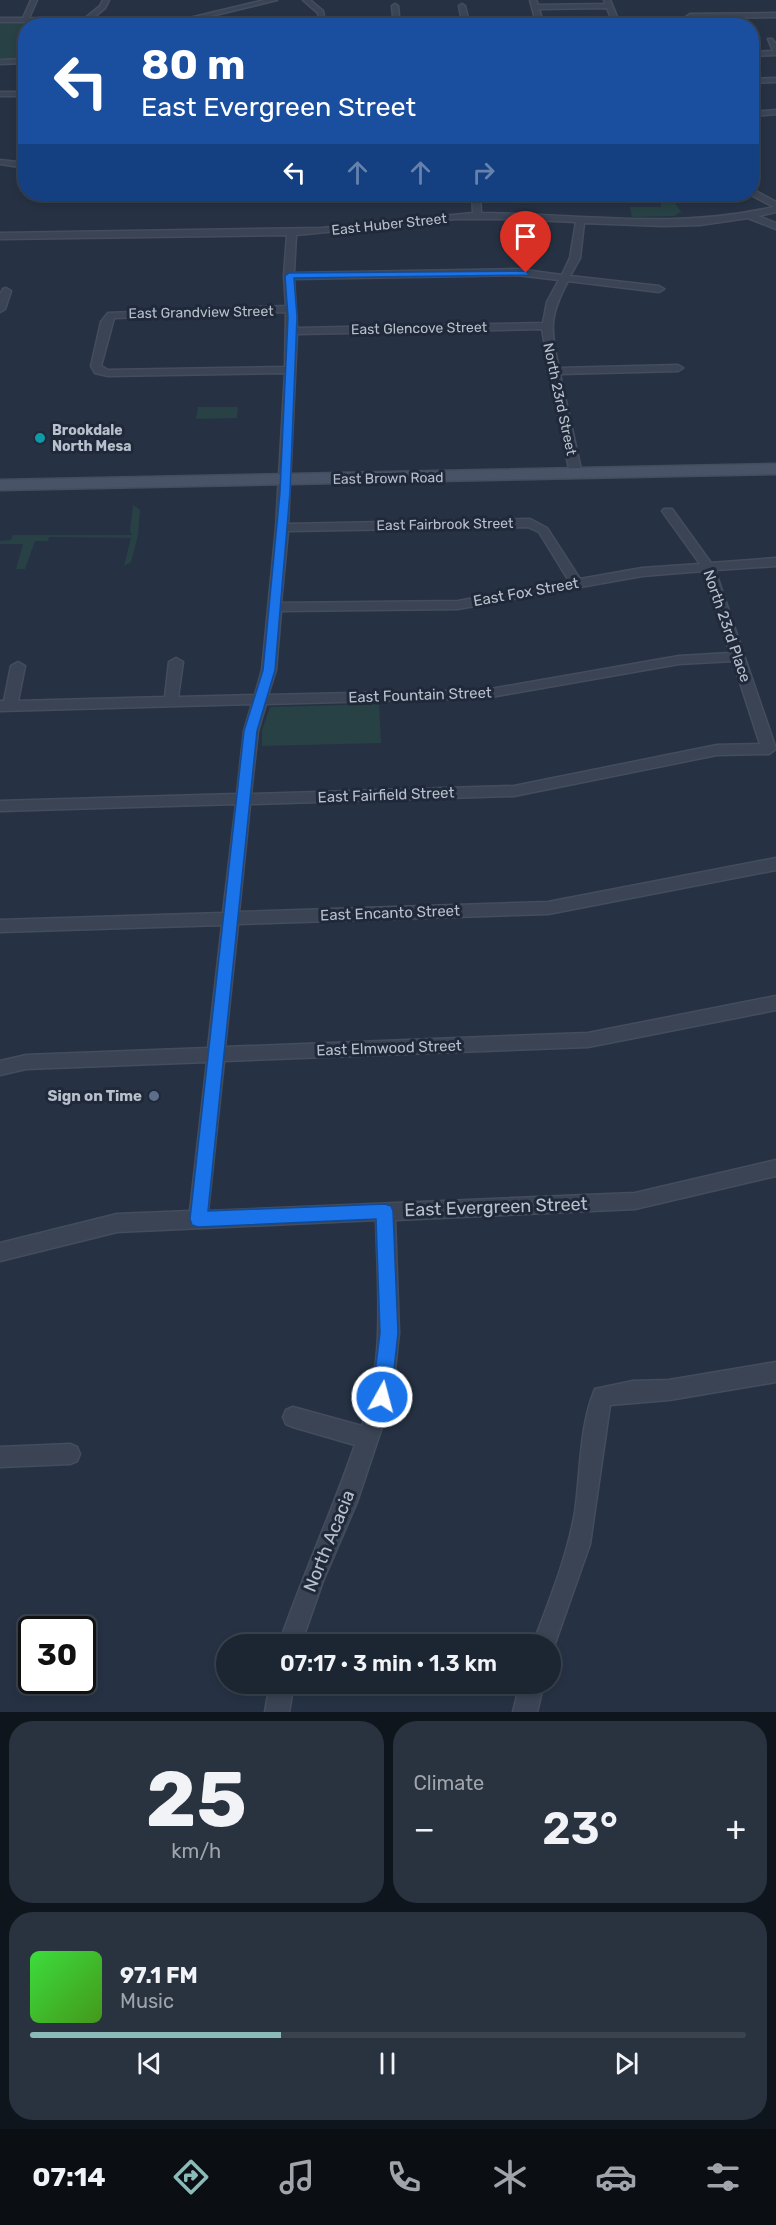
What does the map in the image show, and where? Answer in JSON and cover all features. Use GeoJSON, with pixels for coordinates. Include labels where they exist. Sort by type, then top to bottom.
{"type":"FeatureCollection","features":[{"type":"Feature","properties":{"kind":"main road","name":"East Brown Road"},"geometry":{"type":"LineString","coordinates":[[0,485],[776,469]]}},
{"type":"Feature","properties":{"kind":"street"},"geometry":{"type":"LineString","coordinates":[[26,18],[34,0]]}},
{"type":"Feature","properties":{"kind":"street"},"geometry":{"type":"LineString","coordinates":[[89,18],[103,7],[106,0]]}},
{"type":"Feature","properties":{"kind":"street"},"geometry":{"type":"LineString","coordinates":[[191,18],[274,0]]}},
{"type":"Feature","properties":{"kind":"street"},"geometry":{"type":"LineString","coordinates":[[306,0],[321,12],[322,18]]}},
{"type":"Feature","properties":{"kind":"street"},"geometry":{"type":"LineString","coordinates":[[534,4],[608,3],[615,18]]}},
{"type":"Feature","properties":{"kind":"street"},"geometry":{"type":"LineString","coordinates":[[220,5],[228,9]]}},
{"type":"Feature","properties":{"kind":"street"},"geometry":{"type":"LineString","coordinates":[[395,6],[396,18]]}},
{"type":"Feature","properties":{"kind":"street"},"geometry":{"type":"LineString","coordinates":[[462,6],[465,18]]}},
{"type":"Feature","properties":{"kind":"street"},"geometry":{"type":"LineString","coordinates":[[686,18],[690,16],[776,15]]}},
{"type":"Feature","properties":{"kind":"street"},"geometry":{"type":"LineString","coordinates":[[0,20],[18,20]]}},
{"type":"Feature","properties":{"kind":"street"},"geometry":{"type":"LineString","coordinates":[[759,53],[776,52],[770,40]]}},
{"type":"Feature","properties":{"kind":"street"},"geometry":{"type":"LineString","coordinates":[[0,62],[18,61]]}},
{"type":"Feature","properties":{"kind":"street"},"geometry":{"type":"LineString","coordinates":[[759,81],[776,80]]}},
{"type":"Feature","properties":{"kind":"street"},"geometry":{"type":"LineString","coordinates":[[0,94],[18,94]]}},
{"type":"Feature","properties":{"kind":"street"},"geometry":{"type":"LineString","coordinates":[[759,113],[776,112]]}},
{"type":"Feature","properties":{"kind":"street"},"geometry":{"type":"LineString","coordinates":[[0,162],[18,165]]}},
{"type":"Feature","properties":{"kind":"street"},"geometry":{"type":"LineString","coordinates":[[759,196],[776,207]]}},
{"type":"Feature","properties":{"kind":"street"},"geometry":{"type":"LineString","coordinates":[[476,201],[477,216]]}},
{"type":"Feature","properties":{"kind":"street","name":"East Huber Street"},"geometry":{"type":"LineString","coordinates":[[0,236],[292,231],[477,216],[580,222],[699,223],[751,216],[776,207]]}},
{"type":"Feature","properties":{"kind":"street"},"geometry":{"type":"LineString","coordinates":[[751,216],[776,226]]}},
{"type":"Feature","properties":{"kind":"street","name":"North 23rd Street"},"geometry":{"type":"LineString","coordinates":[[576,474],[552,371],[546,326],[552,302],[575,258],[580,222]]}},
{"type":"Feature","properties":{"kind":"street"},"geometry":{"type":"LineString","coordinates":[[198,1219],[250,731],[269,670],[275,607],[285,480],[292,331],[289,276],[292,231]]}},
{"type":"Feature","properties":{"kind":"street"},"geometry":{"type":"LineString","coordinates":[[289,276],[496,272],[659,289]]}},
{"type":"Feature","properties":{"kind":"street"},"geometry":{"type":"LineString","coordinates":[[0,309],[6,291]]}},
{"type":"Feature","properties":{"kind":"street","name":"East Grandview Street"},"geometry":{"type":"LineString","coordinates":[[290,370],[99,371],[96,364],[106,322],[111,315],[292,309]]}},
{"type":"Feature","properties":{"kind":"street","name":"East Glencove Street"},"geometry":{"type":"LineString","coordinates":[[292,331],[546,326]]}},
{"type":"Feature","properties":{"kind":"street"},"geometry":{"type":"LineString","coordinates":[[552,371],[678,368]]}},
{"type":"Feature","properties":{"kind":"street","name":"North 23rd Place"},"geometry":{"type":"LineString","coordinates":[[668,511],[707,566],[769,749]]}},
{"type":"Feature","properties":{"kind":"street","name":"East Fairbrook Street"},"geometry":{"type":"LineString","coordinates":[[282,528],[530,523],[543,530],[576,583]]}},
{"type":"Feature","properties":{"kind":"street","name":"East Fox Street"},"geometry":{"type":"LineString","coordinates":[[275,607],[458,605],[642,572],[776,562]]}},
{"type":"Feature","properties":{"kind":"street","name":"East Fountain Street"},"geometry":{"type":"LineString","coordinates":[[18,666],[5,706],[485,694],[679,660],[738,657]]}},
{"type":"Feature","properties":{"kind":"street"},"geometry":{"type":"LineString","coordinates":[[171,702],[176,662]]}},
{"type":"Feature","properties":{"kind":"street","name":"East Fairfield Street"},"geometry":{"type":"LineString","coordinates":[[0,806],[514,791],[717,750],[769,749]]}},
{"type":"Feature","properties":{"kind":"street","name":"East Encanto Street"},"geometry":{"type":"LineString","coordinates":[[0,926],[548,908],[776,864]]}},
{"type":"Feature","properties":{"kind":"street","name":"East Elmwood Street"},"geometry":{"type":"LineString","coordinates":[[0,1068],[26,1062],[588,1040],[776,1003]]}},
{"type":"Feature","properties":{"kind":"street","name":"East Evergreen Street"},"geometry":{"type":"LineString","coordinates":[[0,1252],[117,1223],[635,1201],[776,1168]]}},
{"type":"Feature","properties":{"kind":"street","name":"North Acacia"},"geometry":{"type":"LineString","coordinates":[[293,1634],[312,1580],[346,1502],[382,1397],[389,1333],[385,1211]]}},
{"type":"Feature","properties":{"kind":"street"},"geometry":{"type":"LineString","coordinates":[[547,1634],[582,1529],[591,1468],[594,1423],[602,1396],[633,1391],[669,1390],[776,1372]]}},
{"type":"Feature","properties":{"kind":"street"},"geometry":{"type":"LineString","coordinates":[[293,1418],[367,1438]]}},
{"type":"Feature","properties":{"kind":"street"},"geometry":{"type":"LineString","coordinates":[[0,1457],[70,1454]]}},
{"type":"Feature","properties":{"kind":"street"},"geometry":{"type":"LineString","coordinates":[[276,1712],[280,1694]]}},
{"type":"Feature","properties":{"kind":"street"},"geometry":{"type":"LineString","coordinates":[[525,1712],[529,1694]]}},
{"type":"Feature","properties":{"kind":"green space"},"geometry":{"type":"Polygon","coordinates":[[[0,22],[18,22],[18,59],[0,60],[0,22]]]}},
{"type":"Feature","properties":{"kind":"green space"},"geometry":{"type":"Polygon","coordinates":[[[661,203],[675,203],[681,212],[674,216],[632,217],[630,207],[661,207],[661,203]]]}},
{"type":"Feature","properties":{"kind":"green space"},"geometry":{"type":"Polygon","coordinates":[[[198,407],[238,407],[237,418],[196,419],[198,407]]]}},
{"type":"Feature","properties":{"kind":"green space"},"geometry":{"type":"Polygon","coordinates":[[[133,505],[140,510],[138,535],[131,562],[124,566],[131,538],[49,537],[48,541],[35,541],[25,569],[16,569],[23,544],[0,544],[0,541],[11,540],[13,535],[132,535],[130,530],[133,505]]]}},
{"type":"Feature","properties":{"kind":"green space"},"geometry":{"type":"Polygon","coordinates":[[[379,704],[381,743],[262,746],[262,730],[270,707],[379,704]]]}},
{"type":"Feature","properties":{"kind":"place","name":"Brookdale North Mesa"},"geometry":{"type":"Point","coordinates":[40,438]}},
{"type":"Feature","properties":{"kind":"place","name":"Sign on Time"},"geometry":{"type":"Point","coordinates":[154,1096]}},
{"type":"Feature","properties":{"kind":"route"},"geometry":{"type":"LineString","coordinates":[[382,1397],[389,1333],[385,1211],[198,1219],[250,731],[269,670],[273,629],[285,492],[292,317],[289,276],[526,273]]}}]}
